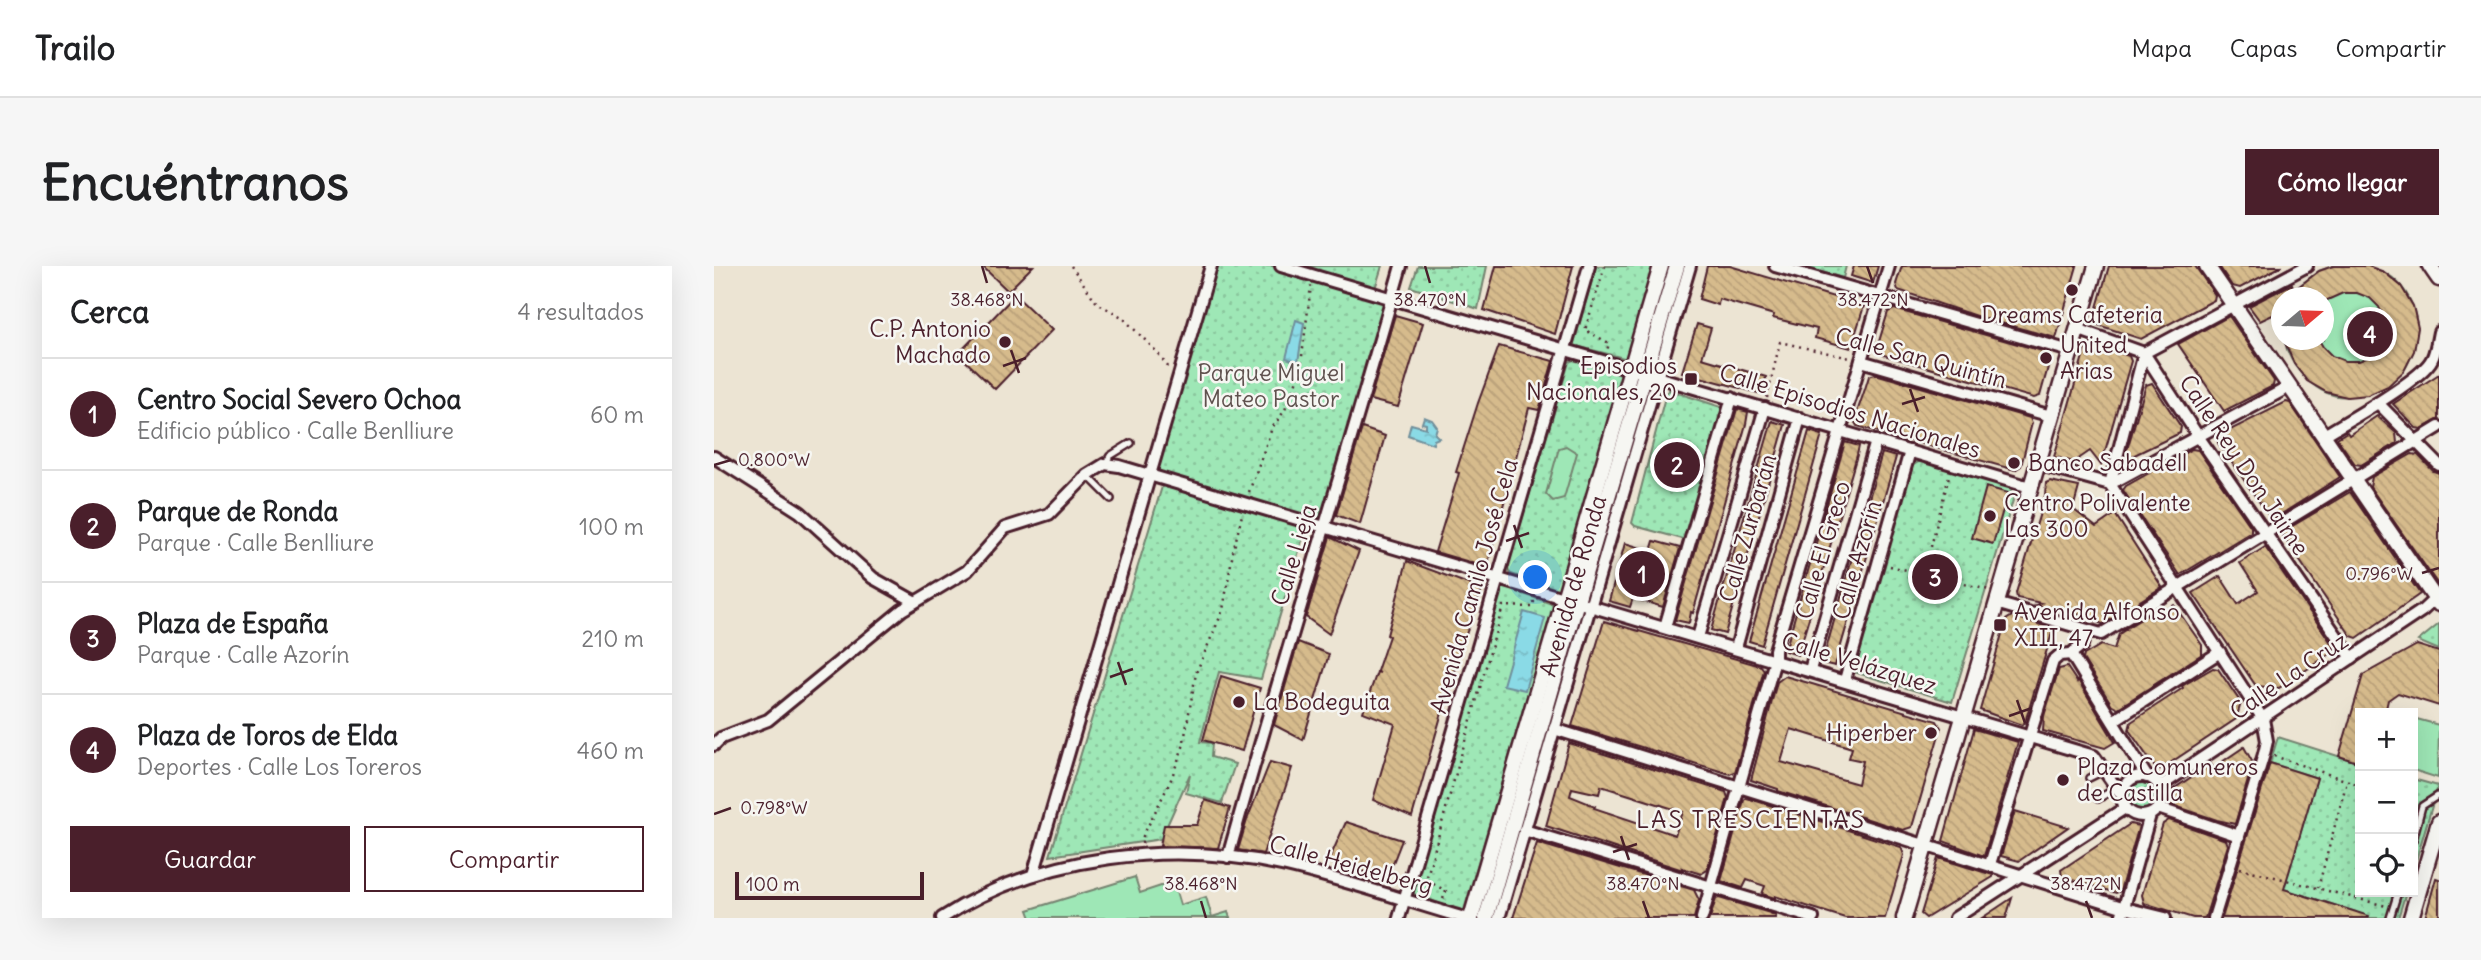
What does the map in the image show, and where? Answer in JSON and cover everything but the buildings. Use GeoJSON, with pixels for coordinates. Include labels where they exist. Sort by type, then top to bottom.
{"type":"FeatureCollection","features":[{"type":"Feature","properties":{"kind":"street"},"geometry":{"type":"LineString","coordinates":[[1032,875],[1211,266]]}},
{"type":"Feature","properties":{"kind":"street","name":"Calle Episodios Nacionales"},"geometry":{"type":"LineString","coordinates":[[1281,266],[2030,487]]}},
{"type":"Feature","properties":{"kind":"street","name":"Calle Lieja"},"geometry":{"type":"LineString","coordinates":[[1228,857],[1274,690],[1325,529],[1401,266]]}},
{"type":"Feature","properties":{"kind":"street","name":"Avenida Camilo José Cela"},"geometry":{"type":"LineString","coordinates":[[1399,918],[1589,266]]}},
{"type":"Feature","properties":{"kind":"street","name":"Avenida de Ronda"},"geometry":{"type":"LineString","coordinates":[[1486,918],[1577,601],[1632,368],[1661,266]]}},
{"type":"Feature","properties":{"kind":"street","name":"Avenida de Ronda"},"geometry":{"type":"LineString","coordinates":[[1652,374],[1677,266]]}},
{"type":"Feature","properties":{"kind":"street","name":"Avenida de Ronda"},"geometry":{"type":"LineString","coordinates":[[1471,918],[1690,266]]}},
{"type":"Feature","properties":{"kind":"street"},"geometry":{"type":"LineString","coordinates":[[1775,266],[2070,351]]}},
{"type":"Feature","properties":{"kind":"street"},"geometry":{"type":"LineString","coordinates":[[1702,918],[1775,660],[1775,650],[1889,266]]}},
{"type":"Feature","properties":{"kind":"street"},"geometry":{"type":"LineString","coordinates":[[1904,918],[2096,266]]}},
{"type":"Feature","properties":{"kind":"street"},"geometry":{"type":"LineString","coordinates":[[2207,266],[2438,599]]}},
{"type":"Feature","properties":{"kind":"street"},"geometry":{"type":"LineString","coordinates":[[2110,484],[2144,353],[2307,266]]}},
{"type":"Feature","properties":{"kind":"street"},"geometry":{"type":"LineString","coordinates":[[2430,266],[2439,279]]}},
{"type":"Feature","properties":{"kind":"street"},"geometry":{"type":"LineString","coordinates":[[2077,329],[2144,353]]}},
{"type":"Feature","properties":{"kind":"street"},"geometry":{"type":"LineString","coordinates":[[2323,435],[2378,403],[2436,358],[2439,332]]}},
{"type":"Feature","properties":{"kind":"street","name":"Calle Rey Don Jaime"},"geometry":{"type":"LineString","coordinates":[[2144,353],[2198,436],[2352,658]]}},
{"type":"Feature","properties":{"kind":"street","name":"Calle San Quintín"},"geometry":{"type":"LineString","coordinates":[[1861,360],[2051,416]]}},
{"type":"Feature","properties":{"kind":"street"},"geometry":{"type":"LineString","coordinates":[[2110,484],[2289,387]]}},
{"type":"Feature","properties":{"kind":"street"},"geometry":{"type":"LineString","coordinates":[[1665,627],[1732,398]]}},
{"type":"Feature","properties":{"kind":"street"},"geometry":{"type":"LineString","coordinates":[[2378,403],[2439,465]]}},
{"type":"Feature","properties":{"kind":"street"},"geometry":{"type":"LineString","coordinates":[[1698,637],[1765,408]]}},
{"type":"Feature","properties":{"kind":"street","name":"Calle Zurbarán"},"geometry":{"type":"LineString","coordinates":[[1736,648],[1800,418]]}},
{"type":"Feature","properties":{"kind":"street"},"geometry":{"type":"LineString","coordinates":[[1997,597],[2101,634],[2439,427]]}},
{"type":"Feature","properties":{"kind":"street","name":"Calle El Greco"},"geometry":{"type":"LineString","coordinates":[[1810,670],[1876,441]]}},
{"type":"Feature","properties":{"kind":"street","name":"Calle Azorín"},"geometry":{"type":"LineString","coordinates":[[1845,680],[1910,451]]}},
{"type":"Feature","properties":{"kind":"street"},"geometry":{"type":"LineString","coordinates":[[714,457],[800,512],[873,578],[914,601]]}},
{"type":"Feature","properties":{"kind":"street"},"geometry":{"type":"LineString","coordinates":[[714,745],[721,738],[768,720],[914,601],[967,571],[1005,528],[1049,514],[1087,475],[1105,464]]}},
{"type":"Feature","properties":{"kind":"street","name":"Calle Velázquez"},"geometry":{"type":"LineString","coordinates":[[1105,464],[1845,680],[2094,756],[2121,797]]}},
{"type":"Feature","properties":{"kind":"street"},"geometry":{"type":"LineString","coordinates":[[2037,464],[2110,484],[2263,719],[2267,741],[2264,754],[2214,918]]}},
{"type":"Feature","properties":{"kind":"street","name":"Calle La Cruz"},"geometry":{"type":"LineString","coordinates":[[2159,787],[2438,599]]}},
{"type":"Feature","properties":{"kind":"street","name":"Avenida de Ronda"},"geometry":{"type":"LineString","coordinates":[[1499,918],[1554,729],[1577,601]]}},
{"type":"Feature","properties":{"kind":"street"},"geometry":{"type":"LineString","coordinates":[[1990,864],[2053,661],[2060,655],[2071,654],[2082,645],[2086,630]]}},
{"type":"Feature","properties":{"kind":"street"},"geometry":{"type":"LineString","coordinates":[[2113,721],[2220,652]]}},
{"type":"Feature","properties":{"kind":"street"},"geometry":{"type":"LineString","coordinates":[[2071,654],[2147,777],[2159,787],[2161,795],[2123,913]]}},
{"type":"Feature","properties":{"kind":"street"},"geometry":{"type":"LineString","coordinates":[[1554,729],[1990,864],[2123,913],[2165,918]]}},
{"type":"Feature","properties":{"kind":"street"},"geometry":{"type":"LineString","coordinates":[[1955,918],[2020,875],[2121,797],[2129,781],[2147,777]]}},
{"type":"Feature","properties":{"kind":"street"},"geometry":{"type":"LineString","coordinates":[[2121,797],[2136,816],[2154,811],[2239,836]]}},
{"type":"Feature","properties":{"kind":"street"},"geometry":{"type":"LineString","coordinates":[[2410,918],[2439,822]]}},
{"type":"Feature","properties":{"kind":"street"},"geometry":{"type":"LineString","coordinates":[[1524,830],[1813,918]]}},
{"type":"Feature","properties":{"kind":"street","name":"Calle Heidelberg"},"geometry":{"type":"LineString","coordinates":[[942,918],[962,905],[1032,875],[1116,858],[1180,853],[1285,866],[1465,918]]}},
{"type":"Feature","properties":{"kind":"lane"},"geometry":{"type":"LineString","coordinates":[[1105,464],[1110,456],[1131,443]]}},
{"type":"Feature","properties":{"kind":"lane"},"geometry":{"type":"LineString","coordinates":[[1087,475],[1111,499]]}},
{"type":"Feature","properties":{"kind":"lane"},"geometry":{"type":"LineString","coordinates":[[2089,778],[2105,770]]}},
{"type":"Feature","properties":{"kind":"lane"},"geometry":{"type":"LineString","coordinates":[[2415,834],[2422,806],[2439,795]]}},
{"type":"Feature","properties":{"kind":"lane"},"geometry":{"type":"LineString","coordinates":[[2098,799],[2121,797]]}},
{"type":"Feature","properties":{"kind":"lane"},"geometry":{"type":"LineString","coordinates":[[2390,918],[2396,897]]}},
{"type":"Feature","properties":{"kind":"path"},"geometry":{"type":"LineString","coordinates":[[1071,266],[1097,303],[1122,317],[1156,351],[1178,380]]}},
{"type":"Feature","properties":{"kind":"path"},"geometry":{"type":"LineString","coordinates":[[1605,266],[1585,330],[1609,343],[1606,352]]}},
{"type":"Feature","properties":{"kind":"path"},"geometry":{"type":"LineString","coordinates":[[1140,856],[1143,836],[1170,782],[1183,747],[1196,673],[1223,610],[1233,552],[1245,505],[1272,428],[1284,410],[1300,372],[1314,275]]}},
{"type":"Feature","properties":{"kind":"path","name":"Calle San Quintín"},"geometry":{"type":"LineString","coordinates":[[1765,408],[1780,342],[1861,360]]}},
{"type":"Feature","properties":{"kind":"path"},"geometry":{"type":"LineString","coordinates":[[1924,574],[1953,464]]}},
{"type":"Feature","properties":{"kind":"path"},"geometry":{"type":"LineString","coordinates":[[1878,563],[1997,597]]}},
{"type":"Feature","properties":{"kind":"path"},"geometry":{"type":"LineString","coordinates":[[1439,910],[1446,891],[1426,880],[1503,606],[1532,607],[1534,602]]}},
{"type":"Feature","properties":{"kind":"path"},"geometry":{"type":"LineString","coordinates":[[2264,754],[2355,783]]}},
{"type":"Feature","properties":{"kind":"path"},"geometry":{"type":"LineString","coordinates":[[2318,888],[2347,780]]}},
{"type":"Feature","properties":{"kind":"path"},"geometry":{"type":"LineString","coordinates":[[2232,864],[2393,908]]}},
{"type":"Feature","properties":{"kind":"green space","name":"Parque Miguel Mateo Pastor"},"geometry":{"type":"Polygon","coordinates":[[[1211,266],[1382,266],[1374,292],[1392,297],[1325,529],[1307,524],[1261,679],[1219,672],[1200,742],[1212,743],[1211,757],[1235,764],[1222,803],[1186,793],[1190,774],[1161,839],[1050,856],[1164,480],[1150,476],[1211,266]]]}},
{"type":"Feature","properties":{"kind":"green space"},"geometry":{"type":"Polygon","coordinates":[[[1418,266],[1487,266],[1478,309],[1411,287],[1418,266]]]}},
{"type":"Feature","properties":{"kind":"green space"},"geometry":{"type":"Polygon","coordinates":[[[1596,266],[1655,266],[1628,359],[1576,346],[1574,343],[1596,266]]]}},
{"type":"Feature","properties":{"kind":"green space"},"geometry":{"type":"Polygon","coordinates":[[[1801,266],[1846,266],[1843,278],[1801,266]]]}},
{"type":"Feature","properties":{"kind":"green space"},"geometry":{"type":"Polygon","coordinates":[[[2333,266],[2370,268],[2381,271],[2401,286],[2414,309],[2417,335],[2415,347],[2403,371],[2359,392],[2337,396],[2316,387],[2298,370],[2287,350],[2334,350],[2334,287],[2307,287],[2302,284],[2319,271],[2333,266]]]}},
{"type":"Feature","properties":{"kind":"green space"},"geometry":{"type":"Polygon","coordinates":[[[1573,360],[1620,373],[1622,376],[1561,588],[1557,589],[1511,574],[1507,570],[1569,362],[1573,360]]]}},
{"type":"Feature","properties":{"kind":"green space"},"geometry":{"type":"Polygon","coordinates":[[[1669,390],[1724,408],[1686,540],[1632,523],[1669,390]]]}},
{"type":"Feature","properties":{"kind":"green space"},"geometry":{"type":"Polygon","coordinates":[[[1566,446],[1577,453],[1564,498],[1553,501],[1546,494],[1559,448],[1566,446]]]}},
{"type":"Feature","properties":{"kind":"green space"},"geometry":{"type":"Polygon","coordinates":[[[1920,461],[2009,487],[2014,497],[1952,702],[1854,672],[1912,466],[1920,461]]]}},
{"type":"Feature","properties":{"kind":"green space"},"geometry":{"type":"Polygon","coordinates":[[[1504,587],[1552,604],[1553,608],[1464,910],[1460,911],[1411,893],[1501,589],[1504,587]]]}},
{"type":"Feature","properties":{"kind":"green space"},"geometry":{"type":"Polygon","coordinates":[[[2439,624],[2439,650],[2418,641],[2439,624]]]}},
{"type":"Feature","properties":{"kind":"green space"},"geometry":{"type":"Polygon","coordinates":[[[2418,719],[2439,725],[2438,778],[2418,772],[2418,719]]]}},
{"type":"Feature","properties":{"kind":"green space"},"geometry":{"type":"Polygon","coordinates":[[[2278,737],[2355,761],[2355,897],[2404,897],[2398,918],[2354,918],[2356,912],[2236,874],[2288,875],[2317,778],[2270,763],[2278,737]]]}},
{"type":"Feature","properties":{"kind":"green space"},"geometry":{"type":"Polygon","coordinates":[[[2418,780],[2438,786],[2418,853],[2418,780]]]}},
{"type":"Feature","properties":{"kind":"green space","name":"Plaza Comuneros de Castilla"},"geometry":{"type":"Polygon","coordinates":[[[2142,782],[2152,786],[2156,796],[2152,806],[2142,810],[2132,806],[2128,796],[2132,786],[2142,782]]]}},
{"type":"Feature","properties":{"kind":"green space"},"geometry":{"type":"Polygon","coordinates":[[[1135,877],[1140,893],[1173,882],[1180,905],[1206,897],[1212,917],[1228,912],[1230,918],[1031,918],[1028,910],[1135,877]]]}},
{"type":"Feature","properties":{"kind":"water"},"geometry":{"type":"Polygon","coordinates":[[[1296,320],[1304,323],[1298,362],[1286,358],[1296,320]]]}},
{"type":"Feature","properties":{"kind":"water"},"geometry":{"type":"Polygon","coordinates":[[[1424,417],[1432,420],[1437,427],[1435,434],[1439,438],[1434,440],[1433,444],[1408,435],[1411,424],[1426,428],[1426,424],[1422,423],[1424,417]]]}},
{"type":"Feature","properties":{"kind":"water"},"geometry":{"type":"Polygon","coordinates":[[[1524,612],[1545,618],[1525,690],[1503,685],[1524,612]]]}},
{"type":"Feature","properties":{"kind":"place","name":"Dreams Cafeteria"},"geometry":{"type":"Point","coordinates":[2072,290]}},
{"type":"Feature","properties":{"kind":"place","name":"Plaza de Toros de Elda"},"geometry":{"type":"Point","coordinates":[2370,334]}},
{"type":"Feature","properties":{"kind":"place","name":"C.P. Antonio Machado"},"geometry":{"type":"Point","coordinates":[1005,342]}},
{"type":"Feature","properties":{"kind":"place","name":"United Arias"},"geometry":{"type":"Point","coordinates":[2046,358]}},
{"type":"Feature","properties":{"kind":"place","name":"Episodios Nacionales, 20"},"geometry":{"type":"Point","coordinates":[1691,379]}},
{"type":"Feature","properties":{"kind":"place","name":"Banco Sabadell"},"geometry":{"type":"Point","coordinates":[2014,463]}},
{"type":"Feature","properties":{"kind":"place","name":"Parque de Ronda"},"geometry":{"type":"Point","coordinates":[1677,465]}},
{"type":"Feature","properties":{"kind":"place","name":"Centro Polivalente Las 300"},"geometry":{"type":"Point","coordinates":[1990,516]}},
{"type":"Feature","properties":{"kind":"place","name":"Centro Social Severo Ochoa"},"geometry":{"type":"Point","coordinates":[1642,574]}},
{"type":"Feature","properties":{"kind":"place","name":"Plaza de España"},"geometry":{"type":"Point","coordinates":[1935,577]}},
{"type":"Feature","properties":{"kind":"place","name":"Avenida Alfonso XIII, 47"},"geometry":{"type":"Point","coordinates":[2000,625]}},
{"type":"Feature","properties":{"kind":"place","name":"La Bodeguita"},"geometry":{"type":"Point","coordinates":[1239,702]}},
{"type":"Feature","properties":{"kind":"place","name":"Hiperber"},"geometry":{"type":"Point","coordinates":[1931,733]}},
{"type":"Feature","properties":{"kind":"place","name":"Plaza Comuneros de Castilla"},"geometry":{"type":"Point","coordinates":[2063,780]}},
{"type":"Feature","properties":{"kind":"district","name":"LAS TRESCIENTAS"},"geometry":{"type":"Point","coordinates":[1751,820]}}]}
